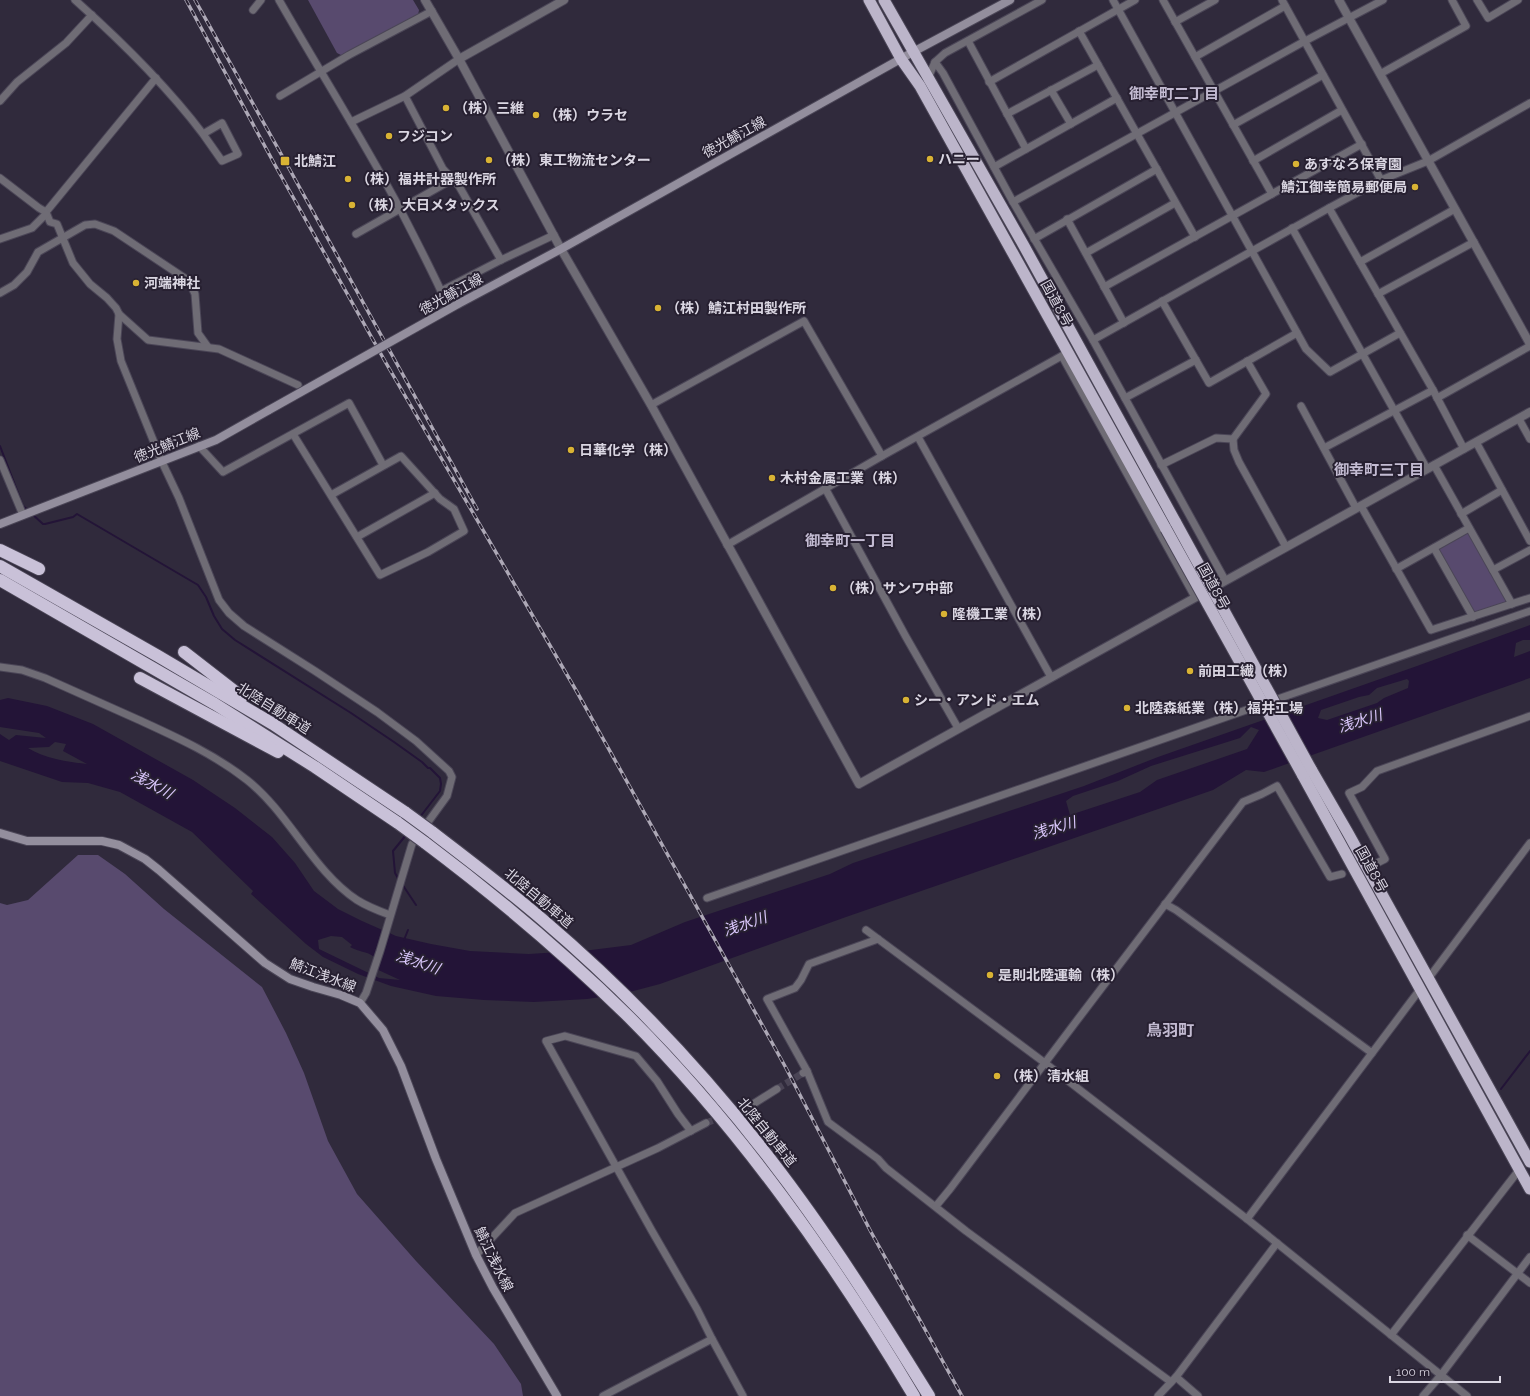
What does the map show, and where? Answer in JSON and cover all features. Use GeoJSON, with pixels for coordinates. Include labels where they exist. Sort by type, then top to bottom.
{"type":"FeatureCollection","features":[{"type":"Feature","properties":{"kind":"highway","name":"国道8号"},"geometry":{"type":"LineString","coordinates":[[869,0],[902,59],[920,86],[1065,355],[1307,772],[1348,833],[1530,1162]]}},
{"type":"Feature","properties":{"kind":"highway","name":"国道8号"},"geometry":{"type":"LineString","coordinates":[[884,0],[1024,246],[1176,523],[1420,988],[1530,1189]]}},
{"type":"Feature","properties":{"kind":"highway"},"geometry":{"type":"LineString","coordinates":[[0,550],[39,569]]}},
{"type":"Feature","properties":{"kind":"highway","name":"北陸自動車道"},"geometry":{"type":"LineString","coordinates":[[0,566],[273,724],[406,813],[487,874],[544,920],[643,1014],[725,1104],[770,1158],[851,1272],[929,1396]]}},
{"type":"Feature","properties":{"kind":"highway","name":"北陸自動車道"},"geometry":{"type":"LineString","coordinates":[[0,580],[215,704],[361,798],[424,842],[527,923],[630,1018],[719,1116],[765,1173],[797,1216],[841,1280],[914,1396]]}},
{"type":"Feature","properties":{"kind":"highway"},"geometry":{"type":"LineString","coordinates":[[184,652],[228,688],[330,758],[369,788]]}},
{"type":"Feature","properties":{"kind":"highway"},"geometry":{"type":"LineString","coordinates":[[140,678],[361,798]]}},
{"type":"Feature","properties":{"kind":"main road","name":"徳光鯖江線"},"geometry":{"type":"LineString","coordinates":[[0,524],[216,440],[458,304],[560,249],[913,52],[1010,0]]}},
{"type":"Feature","properties":{"kind":"main road","name":"鯖江浅水線"},"geometry":{"type":"LineString","coordinates":[[0,833],[27,841],[102,842],[118,845],[145,859],[160,870],[265,963],[290,979],[341,995],[360,1003],[384,1030],[401,1066],[436,1159],[476,1255],[493,1288],[557,1396]]}},
{"type":"Feature","properties":{"kind":"street"},"geometry":{"type":"LineString","coordinates":[[75,0],[156,78],[185,110],[222,161],[238,154],[222,123],[203,134]]}},
{"type":"Feature","properties":{"kind":"street"},"geometry":{"type":"LineString","coordinates":[[253,10],[261,0]]}},
{"type":"Feature","properties":{"kind":"street"},"geometry":{"type":"LineString","coordinates":[[279,0],[400,208],[441,291],[554,235]]}},
{"type":"Feature","properties":{"kind":"street"},"geometry":{"type":"LineString","coordinates":[[425,0],[554,235],[560,249],[651,405],[859,784],[1530,412]]}},
{"type":"Feature","properties":{"kind":"street"},"geometry":{"type":"LineString","coordinates":[[351,122],[405,96],[459,60],[564,0]]}},
{"type":"Feature","properties":{"kind":"street"},"geometry":{"type":"LineString","coordinates":[[928,78],[935,62],[945,53],[1042,0]]}},
{"type":"Feature","properties":{"kind":"street"},"geometry":{"type":"LineString","coordinates":[[1113,0],[1306,349],[1330,372],[1400,333]]}},
{"type":"Feature","properties":{"kind":"street"},"geometry":{"type":"LineString","coordinates":[[988,82],[1136,0]]}},
{"type":"Feature","properties":{"kind":"street"},"geometry":{"type":"LineString","coordinates":[[1163,0],[1272,194]]}},
{"type":"Feature","properties":{"kind":"street"},"geometry":{"type":"LineString","coordinates":[[1176,22],[1215,0]]}},
{"type":"Feature","properties":{"kind":"street"},"geometry":{"type":"LineString","coordinates":[[1339,0],[1530,345],[1437,398]]}},
{"type":"Feature","properties":{"kind":"street"},"geometry":{"type":"LineString","coordinates":[[1013,202],[1305,41],[1383,0]]}},
{"type":"Feature","properties":{"kind":"street"},"geometry":{"type":"LineString","coordinates":[[1380,74],[1466,26],[1452,0]]}},
{"type":"Feature","properties":{"kind":"street"},"geometry":{"type":"LineString","coordinates":[[1477,0],[1488,18],[1518,0]]}},
{"type":"Feature","properties":{"kind":"street"},"geometry":{"type":"LineString","coordinates":[[1194,57],[1283,3],[1381,180]]}},
{"type":"Feature","properties":{"kind":"street"},"geometry":{"type":"LineString","coordinates":[[280,96],[389,33],[432,11]]}},
{"type":"Feature","properties":{"kind":"street"},"geometry":{"type":"LineString","coordinates":[[0,101],[17,82],[66,44],[92,15]]}},
{"type":"Feature","properties":{"kind":"street"},"geometry":{"type":"LineString","coordinates":[[1079,31],[1195,237]]}},
{"type":"Feature","properties":{"kind":"street"},"geometry":{"type":"LineString","coordinates":[[968,41],[988,82],[1026,149]]}},
{"type":"Feature","properties":{"kind":"street"},"geometry":{"type":"LineString","coordinates":[[935,62],[943,73],[1013,202],[1093,340],[1226,580]]}},
{"type":"Feature","properties":{"kind":"street"},"geometry":{"type":"LineString","coordinates":[[1007,114],[1098,65]]}},
{"type":"Feature","properties":{"kind":"street"},"geometry":{"type":"LineString","coordinates":[[1233,125],[1323,75]]}},
{"type":"Feature","properties":{"kind":"street"},"geometry":{"type":"LineString","coordinates":[[0,239],[32,228],[46,213],[156,78]]}},
{"type":"Feature","properties":{"kind":"street"},"geometry":{"type":"LineString","coordinates":[[1052,90],[1070,124]]}},
{"type":"Feature","properties":{"kind":"street"},"geometry":{"type":"LineString","coordinates":[[405,96],[442,169],[459,186],[501,260]]}},
{"type":"Feature","properties":{"kind":"street"},"geometry":{"type":"LineString","coordinates":[[994,167],[1117,98]]}},
{"type":"Feature","properties":{"kind":"street"},"geometry":{"type":"LineString","coordinates":[[1093,340],[1329,208],[1381,180],[1428,161],[1530,104]]}},
{"type":"Feature","properties":{"kind":"street"},"geometry":{"type":"LineString","coordinates":[[1253,160],[1342,110]]}},
{"type":"Feature","properties":{"kind":"street"},"geometry":{"type":"LineString","coordinates":[[1104,287],[1362,144]]}},
{"type":"Feature","properties":{"kind":"street"},"geometry":{"type":"LineString","coordinates":[[1034,238],[1157,169]]}},
{"type":"Feature","properties":{"kind":"street"},"geometry":{"type":"LineString","coordinates":[[0,178],[46,213],[50,222],[57,224],[73,263],[90,284],[112,303],[119,314],[148,340],[219,349],[298,385]]}},
{"type":"Feature","properties":{"kind":"street"},"geometry":{"type":"LineString","coordinates":[[356,234],[453,179]]}},
{"type":"Feature","properties":{"kind":"street"},"geometry":{"type":"LineString","coordinates":[[1086,253],[1175,203]]}},
{"type":"Feature","properties":{"kind":"street"},"geometry":{"type":"LineString","coordinates":[[1329,208],[1433,390],[1464,449]]}},
{"type":"Feature","properties":{"kind":"street"},"geometry":{"type":"LineString","coordinates":[[1360,262],[1455,209]]}},
{"type":"Feature","properties":{"kind":"street"},"geometry":{"type":"LineString","coordinates":[[1067,219],[1124,323]]}},
{"type":"Feature","properties":{"kind":"street"},"geometry":{"type":"LineString","coordinates":[[0,293],[14,285],[27,272],[38,252],[85,225],[95,224],[114,231],[189,281],[195,294],[198,333],[208,347]]}},
{"type":"Feature","properties":{"kind":"street"},"geometry":{"type":"LineString","coordinates":[[1292,228],[1394,411],[1461,514],[1512,604]]}},
{"type":"Feature","properties":{"kind":"street"},"geometry":{"type":"LineString","coordinates":[[1378,294],[1474,242]]}},
{"type":"Feature","properties":{"kind":"street"},"geometry":{"type":"LineString","coordinates":[[1162,301],[1210,383],[1297,333]]}},
{"type":"Feature","properties":{"kind":"street"},"geometry":{"type":"LineString","coordinates":[[119,314],[117,339],[121,361],[162,462],[179,498],[219,600],[229,613],[244,626],[377,712],[416,741],[449,770],[452,777],[447,796],[412,844],[366,993],[360,1003]]}},
{"type":"Feature","properties":{"kind":"street"},"geometry":{"type":"LineString","coordinates":[[651,405],[804,321],[882,456]]}},
{"type":"Feature","properties":{"kind":"street"},"geometry":{"type":"LineString","coordinates":[[727,545],[825,488],[1065,355],[1195,597]]}},
{"type":"Feature","properties":{"kind":"street"},"geometry":{"type":"LineString","coordinates":[[1125,398],[1196,360]]}},
{"type":"Feature","properties":{"kind":"street"},"geometry":{"type":"LineString","coordinates":[[1247,361],[1266,394],[1233,439],[1234,450],[1238,462],[1286,547]]}},
{"type":"Feature","properties":{"kind":"street"},"geometry":{"type":"LineString","coordinates":[[1324,448],[1433,390]]}},
{"type":"Feature","properties":{"kind":"street"},"geometry":{"type":"LineString","coordinates":[[199,446],[223,472],[349,403],[383,465]]}},
{"type":"Feature","properties":{"kind":"street"},"geometry":{"type":"LineString","coordinates":[[1301,406],[1358,507],[1431,630],[1530,598]]}},
{"type":"Feature","properties":{"kind":"street"},"geometry":{"type":"LineString","coordinates":[[1519,419],[1530,439]]}},
{"type":"Feature","properties":{"kind":"street"},"geometry":{"type":"LineString","coordinates":[[293,434],[380,575],[428,552],[464,532],[454,509],[440,499],[401,456],[331,494]]}},
{"type":"Feature","properties":{"kind":"street"},"geometry":{"type":"LineString","coordinates":[[918,437],[1051,678]]}},
{"type":"Feature","properties":{"kind":"street"},"geometry":{"type":"LineString","coordinates":[[1162,465],[1216,438],[1233,439]]}},
{"type":"Feature","properties":{"kind":"street"},"geometry":{"type":"LineString","coordinates":[[1476,442],[1530,541]]}},
{"type":"Feature","properties":{"kind":"street"},"geometry":{"type":"LineString","coordinates":[[0,460],[23,515]]}},
{"type":"Feature","properties":{"kind":"street"},"geometry":{"type":"LineString","coordinates":[[825,488],[906,637],[958,728]]}},
{"type":"Feature","properties":{"kind":"street"},"geometry":{"type":"LineString","coordinates":[[1461,514],[1502,490]]}},
{"type":"Feature","properties":{"kind":"street"},"geometry":{"type":"LineString","coordinates":[[357,537],[436,493]]}},
{"type":"Feature","properties":{"kind":"street"},"geometry":{"type":"LineString","coordinates":[[1396,569],[1469,528]]}},
{"type":"Feature","properties":{"kind":"street"},"geometry":{"type":"LineString","coordinates":[[1434,548],[1473,617]]}},
{"type":"Feature","properties":{"kind":"street"},"geometry":{"type":"LineString","coordinates":[[1493,570],[1530,550]]}},
{"type":"Feature","properties":{"kind":"street"},"geometry":{"type":"LineString","coordinates":[[707,898],[1530,611]]}},
{"type":"Feature","properties":{"kind":"street"},"geometry":{"type":"LineString","coordinates":[[0,666],[22,670],[45,678],[176,737],[231,768],[260,791],[321,866],[345,891],[365,905],[390,916]]}},
{"type":"Feature","properties":{"kind":"street"},"geometry":{"type":"LineString","coordinates":[[1375,864],[1385,859],[1349,793],[1362,787],[1377,771],[1530,716]]}},
{"type":"Feature","properties":{"kind":"street"},"geometry":{"type":"LineString","coordinates":[[936,1206],[1244,802],[1277,786],[1330,877],[1342,874]]}},
{"type":"Feature","properties":{"kind":"street"},"geometry":{"type":"LineString","coordinates":[[1428,979],[1530,842]]}},
{"type":"Feature","properties":{"kind":"street"},"geometry":{"type":"LineString","coordinates":[[1165,904],[1176,910],[1372,1053]]}},
{"type":"Feature","properties":{"kind":"street"},"geometry":{"type":"LineString","coordinates":[[866,930],[1045,1063],[1247,1219],[1467,1396]]}},
{"type":"Feature","properties":{"kind":"street"},"geometry":{"type":"LineString","coordinates":[[878,939],[809,964],[795,988],[767,999],[805,1072],[828,1122],[878,1159],[886,1168],[966,1231],[1198,1396]]}},
{"type":"Feature","properties":{"kind":"street"},"geometry":{"type":"LineString","coordinates":[[1247,1219],[1420,988]]}},
{"type":"Feature","properties":{"kind":"street"},"geometry":{"type":"LineString","coordinates":[[691,1131],[657,1081],[636,1056],[565,1036],[546,1041],[698,1309],[712,1339],[743,1396]]}},
{"type":"Feature","properties":{"kind":"street"},"geometry":{"type":"LineString","coordinates":[[750,1106],[777,1089]]}},
{"type":"Feature","properties":{"kind":"street"},"geometry":{"type":"LineString","coordinates":[[476,1255],[515,1213],[617,1167],[706,1123]]}},
{"type":"Feature","properties":{"kind":"street"},"geometry":{"type":"LineString","coordinates":[[1391,1335],[1467,1235],[1519,1170]]}},
{"type":"Feature","properties":{"kind":"street"},"geometry":{"type":"LineString","coordinates":[[1467,1235],[1530,1283]]}},
{"type":"Feature","properties":{"kind":"street"},"geometry":{"type":"LineString","coordinates":[[1158,1396],[1174,1380],[1276,1243]]}},
{"type":"Feature","properties":{"kind":"street"},"geometry":{"type":"LineString","coordinates":[[1423,1396],[1441,1375],[1530,1257]]}},
{"type":"Feature","properties":{"kind":"street"},"geometry":{"type":"LineString","coordinates":[[603,1396],[712,1339]]}},
{"type":"Feature","properties":{"kind":"shaded area"},"geometry":{"type":"Polygon","coordinates":[[[308,0],[413,0],[419,10],[418,15],[343,56],[337,53],[308,0]]]}},
{"type":"Feature","properties":{"kind":"shaded area"},"geometry":{"type":"Polygon","coordinates":[[[1468,531],[1506,597],[1505,602],[1473,613],[1437,549],[1468,531]]]}},
{"type":"Feature","properties":{"kind":"shaded area"},"geometry":{"type":"Polygon","coordinates":[[[78,855],[98,855],[125,874],[164,909],[262,987],[286,1033],[304,1073],[328,1141],[357,1194],[416,1261],[494,1344],[521,1384],[523,1396],[0,1396],[0,903],[7,905],[28,900],[78,855]]]}},
{"type":"Feature","properties":{"kind":"water","name":"浅水川"},"geometry":{"type":"Polygon","coordinates":[[[1530,625],[1530,640],[1523,640],[1516,643],[1514,657],[1530,651],[1530,678],[1264,772],[1246,770],[1213,790],[846,917],[660,984],[622,994],[587,999],[534,1002],[436,996],[391,986],[358,974],[323,957],[306,944],[251,894],[253,891],[192,832],[120,792],[88,783],[62,782],[0,761],[0,734],[9,740],[16,735],[46,738],[39,733],[0,727],[0,700],[8,698],[47,706],[93,724],[193,780],[235,808],[272,837],[295,863],[314,891],[338,909],[362,921],[396,936],[470,951],[529,954],[591,950],[631,945],[685,922],[830,874],[853,863],[1084,786],[1158,757],[1530,625]],[[1407,679],[1377,688],[1369,695],[1321,710],[1318,718],[1327,720],[1377,703],[1384,698],[1408,688],[1409,681],[1407,679]],[[1251,727],[1240,738],[1151,766],[1118,781],[1073,796],[1066,801],[1070,815],[1140,792],[1157,780],[1247,749],[1259,730],[1251,727]],[[55,742],[49,747],[28,748],[56,759],[87,764],[63,751],[66,744],[55,742]],[[331,936],[318,940],[319,949],[379,978],[400,980],[374,968],[374,957],[350,947],[352,945],[342,937],[331,936]]]}},
{"type":"Feature","properties":{"kind":"waterway"},"geometry":{"type":"LineString","coordinates":[[0,446],[23,506],[28,510]]}},
{"type":"Feature","properties":{"kind":"waterway"},"geometry":{"type":"LineString","coordinates":[[32,514],[43,524],[73,517],[77,514],[198,585],[206,597],[214,616],[222,629],[235,640],[351,713],[422,762],[440,778],[440,791],[420,817]]}},
{"type":"Feature","properties":{"kind":"waterway"},"geometry":{"type":"LineString","coordinates":[[399,880],[395,873],[393,851],[406,835]]}},
{"type":"Feature","properties":{"kind":"waterway"},"geometry":{"type":"LineString","coordinates":[[402,884],[416,905]]}},
{"type":"Feature","properties":{"kind":"waterway","name":"浅水川"},"geometry":{"type":"LineString","coordinates":[[404,940],[408,930]]}},
{"type":"Feature","properties":{"kind":"waterway"},"geometry":{"type":"LineString","coordinates":[[1501,1089],[1530,1051]]}},
{"type":"Feature","properties":{"kind":"tunnel"},"geometry":{"type":"LineString","coordinates":[[777,1089],[803,1073]]}},
{"type":"Feature","properties":{"kind":"tunnel"},"geometry":{"type":"LineString","coordinates":[[706,1123],[750,1106]]}},
{"type":"Feature","properties":{"kind":"railway"},"geometry":{"type":"LineString","coordinates":[[186,0],[275,165],[386,363],[577,692],[694,902],[786,1068],[871,1232],[962,1396]]}},
{"type":"Feature","properties":{"kind":"railway"},"geometry":{"type":"LineString","coordinates":[[195,0],[477,509]]}},
{"type":"Feature","properties":{"kind":"place","name":"（株）三維"},"geometry":{"type":"Point","coordinates":[446,108]}},
{"type":"Feature","properties":{"kind":"place","name":"（株）ウラセ"},"geometry":{"type":"Point","coordinates":[536,115]}},
{"type":"Feature","properties":{"kind":"place","name":"フジコン"},"geometry":{"type":"Point","coordinates":[389,136]}},
{"type":"Feature","properties":{"kind":"place","name":"ハニー"},"geometry":{"type":"Point","coordinates":[930,159]}},
{"type":"Feature","properties":{"kind":"place","name":"（株）東工物流センター"},"geometry":{"type":"Point","coordinates":[489,160]}},
{"type":"Feature","properties":{"kind":"place","name":"北鯖江"},"geometry":{"type":"Point","coordinates":[285,161]}},
{"type":"Feature","properties":{"kind":"place","name":"あすなろ保育園"},"geometry":{"type":"Point","coordinates":[1296,164]}},
{"type":"Feature","properties":{"kind":"place","name":"（株）福井計器製作所"},"geometry":{"type":"Point","coordinates":[348,179]}},
{"type":"Feature","properties":{"kind":"place","name":"鯖江御幸簡易郵便局"},"geometry":{"type":"Point","coordinates":[1415,187]}},
{"type":"Feature","properties":{"kind":"place","name":"（株）大日メタックス"},"geometry":{"type":"Point","coordinates":[352,205]}},
{"type":"Feature","properties":{"kind":"place","name":"河端神社"},"geometry":{"type":"Point","coordinates":[136,283]}},
{"type":"Feature","properties":{"kind":"place","name":"（株）鯖江村田製作所"},"geometry":{"type":"Point","coordinates":[658,308]}},
{"type":"Feature","properties":{"kind":"place","name":"日華化学（株）"},"geometry":{"type":"Point","coordinates":[571,450]}},
{"type":"Feature","properties":{"kind":"place","name":"木村金属工業（株）"},"geometry":{"type":"Point","coordinates":[772,478]}},
{"type":"Feature","properties":{"kind":"place","name":"（株）サンワ中部"},"geometry":{"type":"Point","coordinates":[833,588]}},
{"type":"Feature","properties":{"kind":"place","name":"隆機工業（株）"},"geometry":{"type":"Point","coordinates":[944,614]}},
{"type":"Feature","properties":{"kind":"place","name":"前田工繊（株）"},"geometry":{"type":"Point","coordinates":[1190,671]}},
{"type":"Feature","properties":{"kind":"place","name":"シー・アンド・エム"},"geometry":{"type":"Point","coordinates":[906,700]}},
{"type":"Feature","properties":{"kind":"place","name":"北陸森紙業（株）福井工場"},"geometry":{"type":"Point","coordinates":[1127,708]}},
{"type":"Feature","properties":{"kind":"place","name":"是則北陸運輸（株）"},"geometry":{"type":"Point","coordinates":[990,975]}},
{"type":"Feature","properties":{"kind":"place","name":"（株）清水組"},"geometry":{"type":"Point","coordinates":[997,1076]}},
{"type":"Feature","properties":{"kind":"district","name":"御幸町二丁目"},"geometry":{"type":"Point","coordinates":[1174,94]}},
{"type":"Feature","properties":{"kind":"district","name":"御幸町三丁目"},"geometry":{"type":"Point","coordinates":[1379,470]}},
{"type":"Feature","properties":{"kind":"district","name":"御幸町一丁目"},"geometry":{"type":"Point","coordinates":[850,541]}},
{"type":"Feature","properties":{"kind":"district","name":"鳥羽町"},"geometry":{"type":"Point","coordinates":[1170,1030]}}]}
